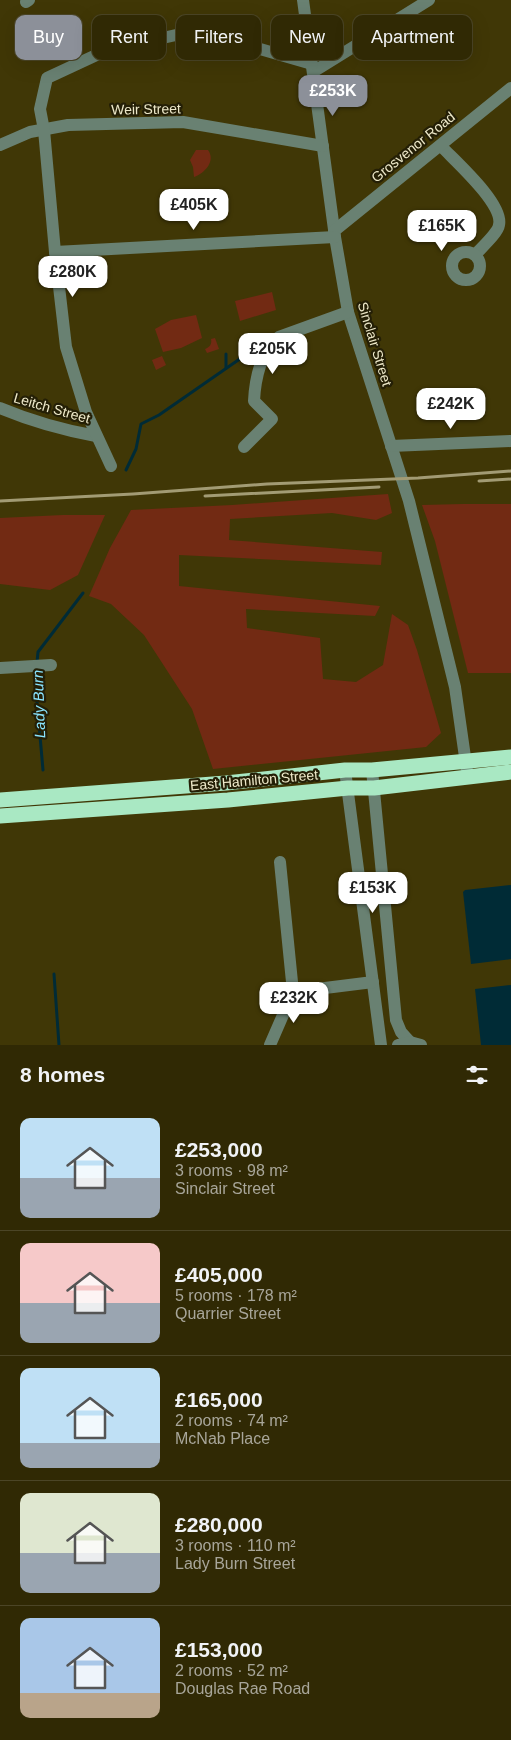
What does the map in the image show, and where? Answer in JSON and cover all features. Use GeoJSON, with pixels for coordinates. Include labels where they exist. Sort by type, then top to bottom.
{"type":"FeatureCollection","features":[{"type":"Feature","properties":{"kind":"highway","name":"East Hamilton Street"},"geometry":{"type":"LineString","coordinates":[[0,800],[226,783],[346,770],[372,770],[511,757]]}},
{"type":"Feature","properties":{"kind":"highway","name":"East Hamilton Street"},"geometry":{"type":"LineString","coordinates":[[0,816],[228,800],[348,788],[374,788],[511,772]]}},
{"type":"Feature","properties":{"kind":"street","name":"Sinclair Street"},"geometry":{"type":"LineString","coordinates":[[303,0],[335,234],[348,312],[409,500],[455,687],[468,777]]}},
{"type":"Feature","properties":{"kind":"street"},"geometry":{"type":"LineString","coordinates":[[111,466],[96,436],[82,399],[66,347],[44,130],[40,109],[47,78],[105,51],[176,35],[232,41],[312,68],[429,0]]}},
{"type":"Feature","properties":{"kind":"street","name":"Grosvenor Road"},"geometry":{"type":"LineString","coordinates":[[335,234],[483,109],[511,88]]}},
{"type":"Feature","properties":{"kind":"street","name":"Weir Street"},"geometry":{"type":"LineString","coordinates":[[0,145],[30,132],[68,126],[183,122],[323,146]]}},
{"type":"Feature","properties":{"kind":"street"},"geometry":{"type":"LineString","coordinates":[[441,146],[487,194],[500,217],[499,227],[475,255]]}},
{"type":"Feature","properties":{"kind":"street"},"geometry":{"type":"LineString","coordinates":[[55,252],[335,234]]}},
{"type":"Feature","properties":{"kind":"street"},"geometry":{"type":"LineString","coordinates":[[244,447],[272,419],[254,400],[261,365],[273,341],[279,337],[348,312]]}},
{"type":"Feature","properties":{"kind":"street","name":"Leitch Street"},"geometry":{"type":"LineString","coordinates":[[0,408],[62,429],[96,436]]}},
{"type":"Feature","properties":{"kind":"street"},"geometry":{"type":"LineString","coordinates":[[391,446],[511,441]]}},
{"type":"Feature","properties":{"kind":"street"},"geometry":{"type":"LineString","coordinates":[[0,668],[51,665]]}},
{"type":"Feature","properties":{"kind":"street"},"geometry":{"type":"LineString","coordinates":[[346,770],[381,1045]]}},
{"type":"Feature","properties":{"kind":"street"},"geometry":{"type":"LineString","coordinates":[[372,770],[396,1020],[401,1032],[410,1044]]}},
{"type":"Feature","properties":{"kind":"street"},"geometry":{"type":"LineString","coordinates":[[270,1045],[293,992],[280,862]]}},
{"type":"Feature","properties":{"kind":"street"},"geometry":{"type":"LineString","coordinates":[[293,992],[373,982]]}},
{"type":"Feature","properties":{"kind":"shaded area"},"geometry":{"type":"Polygon","coordinates":[[[196,150],[208,150],[211,158],[205,170],[194,177],[190,160],[196,150]]]}},
{"type":"Feature","properties":{"kind":"shaded area"},"geometry":{"type":"Polygon","coordinates":[[[272,292],[276,310],[240,321],[235,301],[272,292]]]}},
{"type":"Feature","properties":{"kind":"shaded area"},"geometry":{"type":"Polygon","coordinates":[[[196,315],[202,338],[181,348],[163,352],[155,329],[171,320],[196,315]]]}},
{"type":"Feature","properties":{"kind":"shaded area"},"geometry":{"type":"Polygon","coordinates":[[[215,338],[219,349],[207,353],[205,349],[210,345],[211,339],[215,338]]]}},
{"type":"Feature","properties":{"kind":"shaded area"},"geometry":{"type":"Polygon","coordinates":[[[162,356],[166,365],[156,370],[152,360],[162,356]]]}},
{"type":"Feature","properties":{"kind":"shaded area"},"geometry":{"type":"Polygon","coordinates":[[[388,494],[392,513],[376,520],[332,513],[230,519],[229,540],[382,552],[381,565],[179,555],[179,586],[380,606],[375,616],[246,609],[247,628],[320,638],[323,679],[356,682],[383,665],[392,614],[408,625],[441,733],[426,747],[213,769],[192,709],[144,635],[111,604],[89,596],[110,548],[131,510],[388,494]]]}},
{"type":"Feature","properties":{"kind":"shaded area"},"geometry":{"type":"Polygon","coordinates":[[[511,504],[511,673],[468,673],[435,541],[422,505],[511,504]]]}},
{"type":"Feature","properties":{"kind":"shaded area"},"geometry":{"type":"Polygon","coordinates":[[[105,515],[78,575],[50,590],[0,584],[0,518],[105,515]]]}},
{"type":"Feature","properties":{"kind":"water"},"geometry":{"type":"Polygon","coordinates":[[[511,885],[511,959],[471,964],[463,892],[465,890],[511,885]]]}},
{"type":"Feature","properties":{"kind":"water"},"geometry":{"type":"Polygon","coordinates":[[[511,985],[511,1045],[481,1045],[475,989],[511,985]]]}},
{"type":"Feature","properties":{"kind":"waterway","name":"Lady Burn"},"geometry":{"type":"LineString","coordinates":[[226,354],[226,368]]}},
{"type":"Feature","properties":{"kind":"waterway","name":"Lady Burn"},"geometry":{"type":"LineString","coordinates":[[126,470],[136,449],[141,424],[159,415],[244,356]]}},
{"type":"Feature","properties":{"kind":"waterway","name":"Lady Burn"},"geometry":{"type":"LineString","coordinates":[[37,662],[38,652],[83,593]]}},
{"type":"Feature","properties":{"kind":"waterway","name":"Lady Burn"},"geometry":{"type":"LineString","coordinates":[[37,668],[35,679],[43,770]]}},
{"type":"Feature","properties":{"kind":"waterway","name":"Lady Burn"},"geometry":{"type":"LineString","coordinates":[[54,974],[59,1045]]}},
{"type":"Feature","properties":{"kind":"railway"},"geometry":{"type":"LineString","coordinates":[[0,501],[267,484],[418,478],[511,471]]}},
{"type":"Feature","properties":{"kind":"railway"},"geometry":{"type":"LineString","coordinates":[[479,481],[511,479]]}},
{"type":"Feature","properties":{"kind":"railway"},"geometry":{"type":"LineString","coordinates":[[205,496],[379,487]]}}]}
